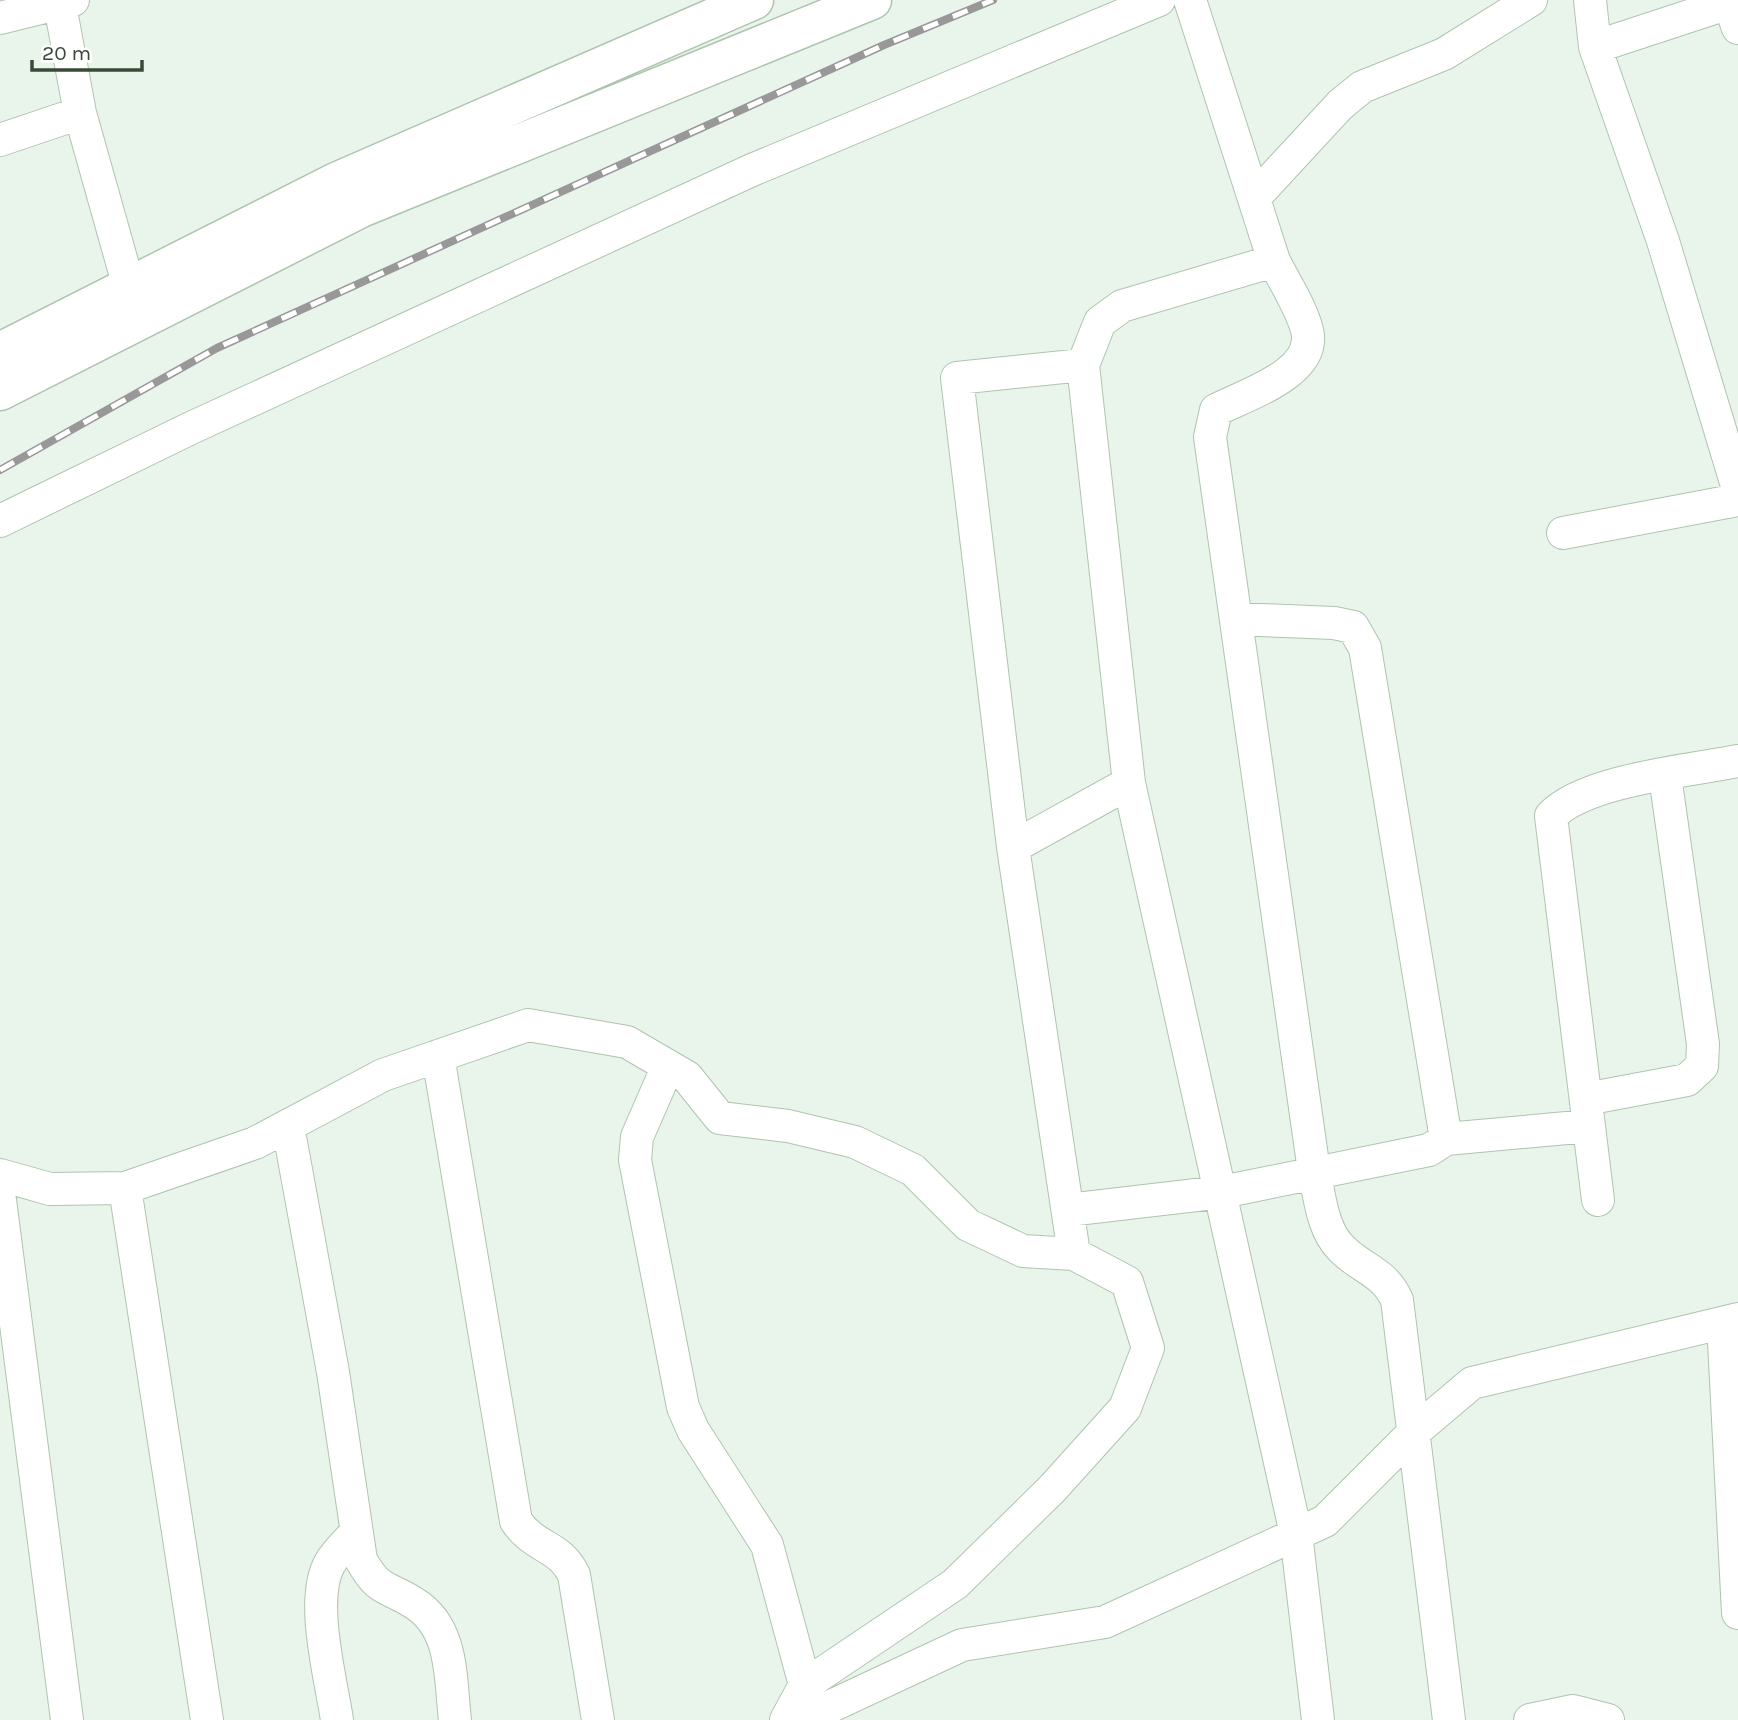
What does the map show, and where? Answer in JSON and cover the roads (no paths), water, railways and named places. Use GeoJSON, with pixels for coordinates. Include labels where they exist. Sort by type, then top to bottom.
{"type":"FeatureCollection","features":[{"type":"Feature","properties":{"kind":"street"},"geometry":{"type":"LineString","coordinates":[[0,352],[336,182],[754,0]]}},
{"type":"Feature","properties":{"kind":"street"},"geometry":{"type":"LineString","coordinates":[[0,391],[361,208],[872,0]]}},
{"type":"Feature","properties":{"kind":"street"},"geometry":{"type":"LineString","coordinates":[[0,521],[191,428],[752,170],[1159,0]]}},
{"type":"Feature","properties":{"kind":"street"},"geometry":{"type":"LineString","coordinates":[[1190,0],[1274,261],[1307,331],[1307,349],[1293,371],[1216,410],[1210,437],[1314,1171],[1329,1234],[1342,1250],[1390,1284],[1397,1300],[1449,1720]]}},
{"type":"Feature","properties":{"kind":"street"},"geometry":{"type":"LineString","coordinates":[[1254,198],[1340,105],[1362,87],[1444,54],[1531,0]]}},
{"type":"Feature","properties":{"kind":"street"},"geometry":{"type":"LineString","coordinates":[[1590,0],[1595,47],[1663,241],[1738,489]]}},
{"type":"Feature","properties":{"kind":"street"},"geometry":{"type":"LineString","coordinates":[[0,18],[64,1],[80,113],[129,287]]}},
{"type":"Feature","properties":{"kind":"street"},"geometry":{"type":"LineString","coordinates":[[1595,47],[1735,12]]}},
{"type":"Feature","properties":{"kind":"street"},"geometry":{"type":"LineString","coordinates":[[0,140],[80,113]]}},
{"type":"Feature","properties":{"kind":"street"},"geometry":{"type":"LineString","coordinates":[[1274,261],[1122,306],[1100,322],[1083,365],[1129,783],[1296,1534],[1318,1720]]}},
{"type":"Feature","properties":{"kind":"street"},"geometry":{"type":"LineString","coordinates":[[1074,1254],[1013,847],[957,378],[1083,365]]}},
{"type":"Feature","properties":{"kind":"street"},"geometry":{"type":"LineString","coordinates":[[1563,533],[1738,500]]}},
{"type":"Feature","properties":{"kind":"street"},"geometry":{"type":"LineString","coordinates":[[1236,619],[1334,623],[1353,627],[1365,648],[1446,1139]]}},
{"type":"Feature","properties":{"kind":"street"},"geometry":{"type":"LineString","coordinates":[[1598,1200],[1551,816],[1564,802],[1594,790],[1738,761]]}},
{"type":"Feature","properties":{"kind":"street"},"geometry":{"type":"LineString","coordinates":[[1068,1210],[1222,1192],[1314,1171],[1429,1150],[1446,1139],[1588,1113],[1687,1080],[1702,1066],[1703,1044],[1665,776]]}},
{"type":"Feature","properties":{"kind":"street"},"geometry":{"type":"LineString","coordinates":[[1013,847],[1129,783]]}},
{"type":"Feature","properties":{"kind":"street"},"geometry":{"type":"LineString","coordinates":[[0,1175],[50,1189],[125,1188],[255,1143],[383,1075],[528,1025],[627,1042],[687,1077],[720,1118],[788,1126],[855,1142],[913,1170],[968,1225],[1023,1251],[1074,1254],[1127,1282],[1148,1348],[1125,1408],[1052,1489],[955,1584],[805,1685],[786,1720]]}},
{"type":"Feature","properties":{"kind":"street"},"geometry":{"type":"LineString","coordinates":[[438,1056],[516,1521],[528,1538],[565,1558],[574,1575],[598,1720]]}},
{"type":"Feature","properties":{"kind":"street"},"geometry":{"type":"LineString","coordinates":[[668,1066],[637,1137],[635,1160],[683,1407],[693,1430],[767,1545],[805,1685]]}},
{"type":"Feature","properties":{"kind":"street"},"geometry":{"type":"LineString","coordinates":[[288,1126],[333,1371],[361,1560],[374,1582],[415,1604],[432,1618],[445,1637],[455,1720]]}},
{"type":"Feature","properties":{"kind":"street"},"geometry":{"type":"LineString","coordinates":[[125,1188],[208,1720]]}},
{"type":"Feature","properties":{"kind":"street"},"geometry":{"type":"LineString","coordinates":[[0,1200],[66,1720]]}},
{"type":"Feature","properties":{"kind":"street"},"geometry":{"type":"LineString","coordinates":[[812,1720],[827,1709],[962,1645],[1105,1622],[1325,1521],[1414,1432],[1472,1383],[1731,1321],[1738,1613]]}},
{"type":"Feature","properties":{"kind":"street"},"geometry":{"type":"LineString","coordinates":[[337,1720],[321,1603],[322,1582],[330,1563],[355,1533]]}},
{"type":"Feature","properties":{"kind":"street"},"geometry":{"type":"LineString","coordinates":[[1530,1720],[1573,1711],[1608,1720]]}},
{"type":"Feature","properties":{"kind":"railway"},"geometry":{"type":"LineString","coordinates":[[0,470],[217,348],[884,45],[993,0]]}}]}
